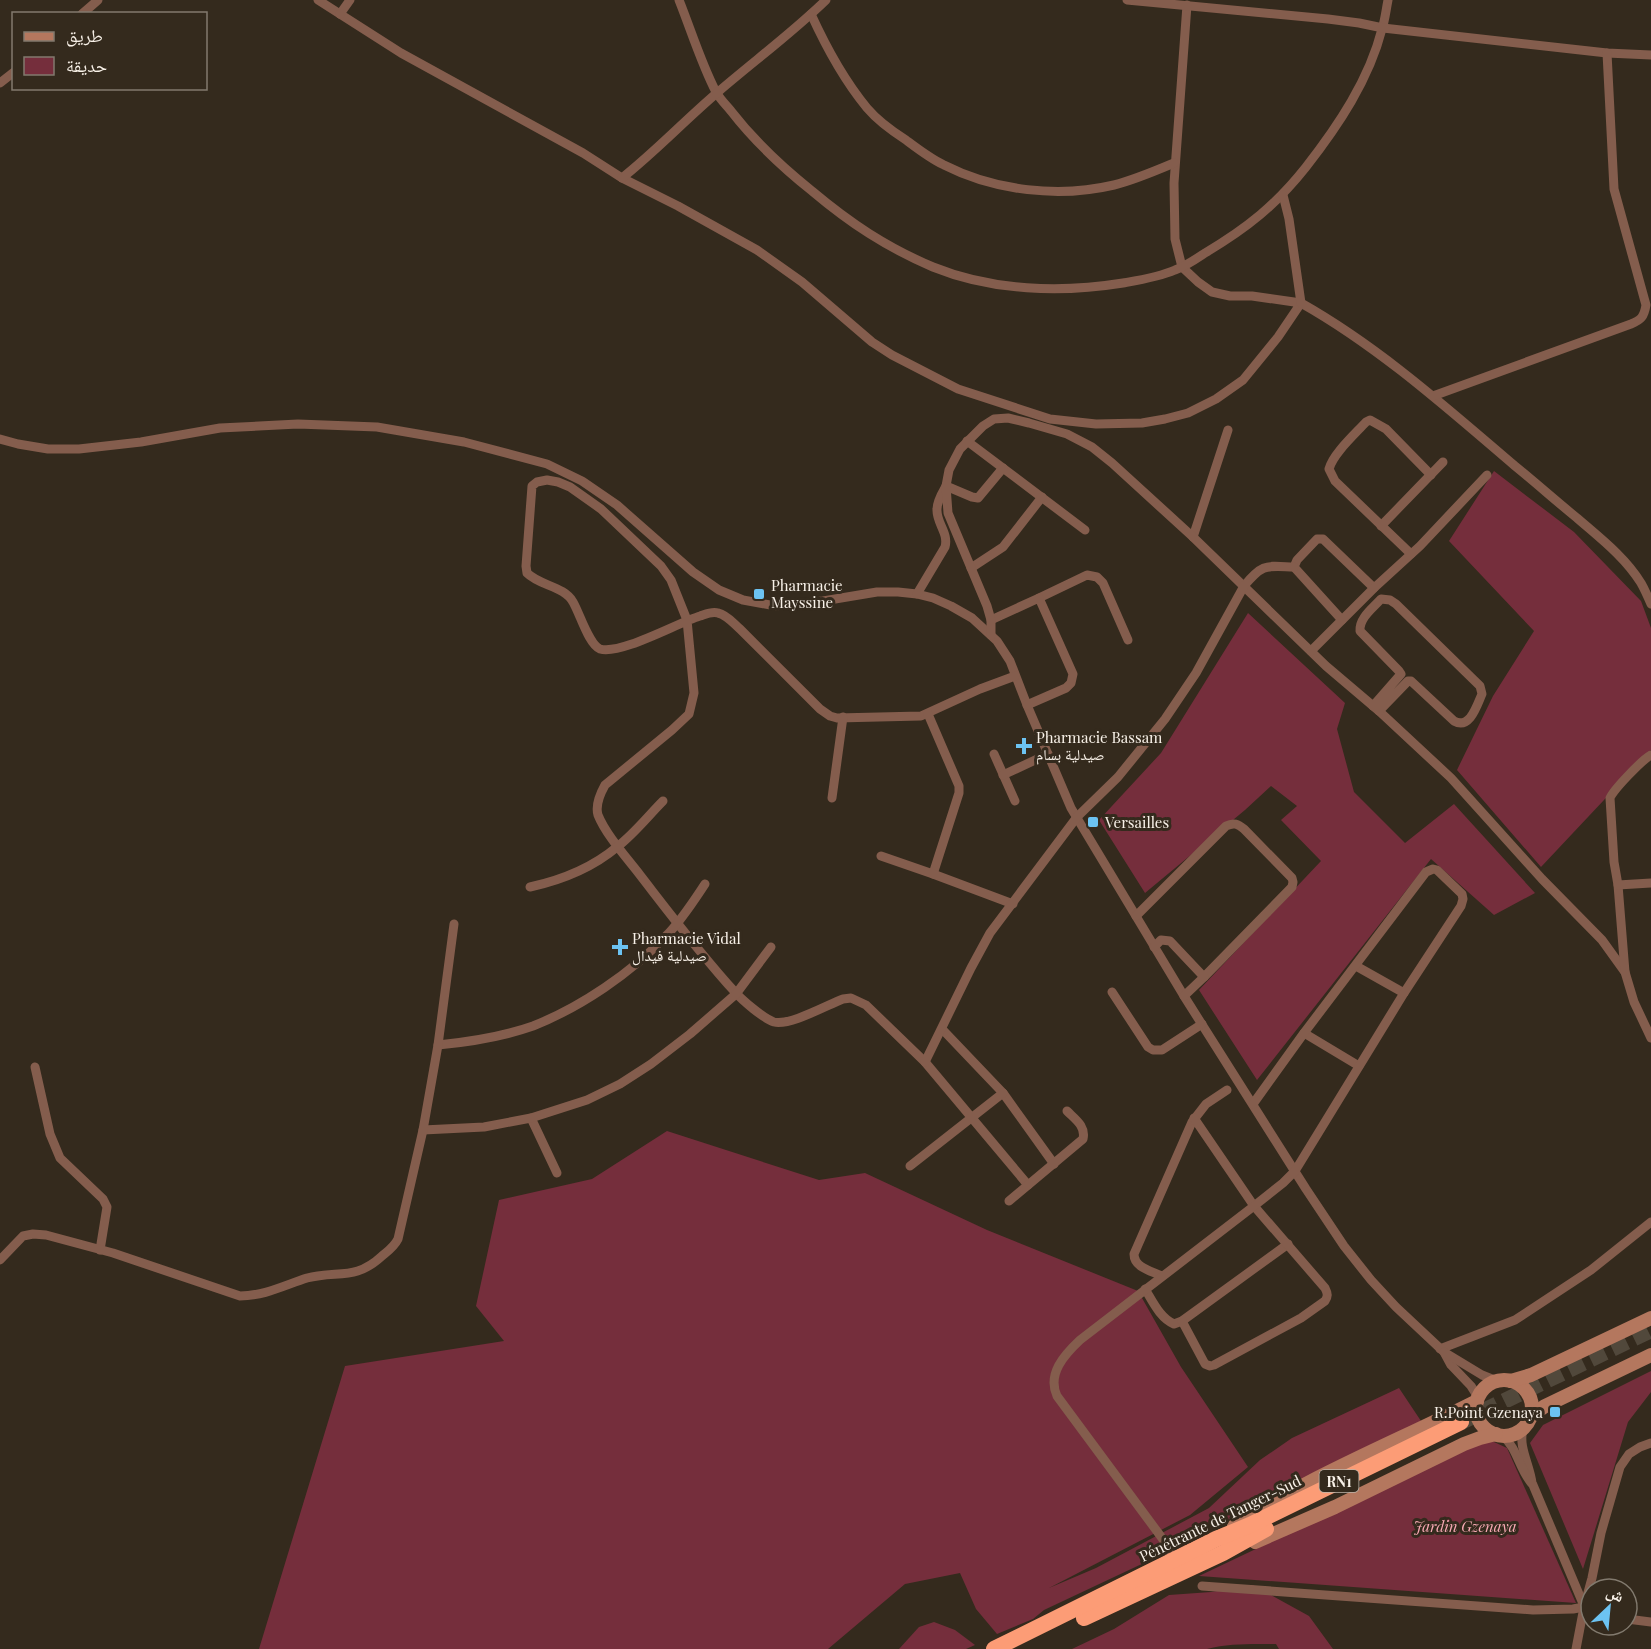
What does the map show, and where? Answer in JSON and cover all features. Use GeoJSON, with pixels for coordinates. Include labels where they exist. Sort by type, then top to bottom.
{"type":"FeatureCollection","features":[{"type":"Feature","properties":{"kind":"highway","name":"Pénétrante de Tanger-Sud"},"geometry":{"type":"LineString","coordinates":[[1018,1649],[1036,1634],[1172,1561],[1255,1534],[1464,1426]]}},
{"type":"Feature","properties":{"kind":"highway","name":"Pénétrante de Tanger-Sud"},"geometry":{"type":"LineString","coordinates":[[994,1649],[1036,1634],[1219,1546]]}},
{"type":"Feature","properties":{"kind":"street"},"geometry":{"type":"LineString","coordinates":[[84,12],[98,0]]}},
{"type":"Feature","properties":{"kind":"street"},"geometry":{"type":"LineString","coordinates":[[318,0],[401,53],[583,153],[622,178],[757,250],[802,282],[872,342],[892,355],[958,389],[1050,419],[1096,424],[1142,423],[1165,419],[1188,413],[1216,399],[1243,380],[1278,337],[1301,303],[1289,219],[1283,195]]}},
{"type":"Feature","properties":{"kind":"street"},"geometry":{"type":"LineString","coordinates":[[339,14],[350,0]]}},
{"type":"Feature","properties":{"kind":"street"},"geometry":{"type":"LineString","coordinates":[[679,0],[717,93],[773,159],[838,213],[867,233],[936,268],[1001,285],[1054,290],[1106,286],[1162,275],[1182,267],[1228,239],[1266,211],[1283,195],[1315,155],[1355,96],[1371,63],[1383,28],[1388,0]]}},
{"type":"Feature","properties":{"kind":"street"},"geometry":{"type":"LineString","coordinates":[[622,178],[826,0]]}},
{"type":"Feature","properties":{"kind":"street"},"geometry":{"type":"LineString","coordinates":[[1127,0],[1339,20],[1383,28],[1607,53],[1651,55]]}},
{"type":"Feature","properties":{"kind":"street"},"geometry":{"type":"LineString","coordinates":[[1187,5],[1174,163],[1174,239],[1182,267],[1212,292],[1301,303],[1330,319],[1361,341],[1433,396],[1615,551],[1641,583],[1651,604]]}},
{"type":"Feature","properties":{"kind":"street"},"geometry":{"type":"LineString","coordinates":[[811,14],[826,46],[868,110],[889,128],[945,166],[1006,187],[1073,191],[1114,184],[1174,163]]}},
{"type":"Feature","properties":{"kind":"street"},"geometry":{"type":"LineString","coordinates":[[1433,396],[1641,320],[1646,306],[1614,189],[1607,53]]}},
{"type":"Feature","properties":{"kind":"street"},"geometry":{"type":"LineString","coordinates":[[991,634],[991,620],[987,606],[948,513],[946,486],[949,470],[967,441],[982,426],[994,420],[1008,418],[1067,434],[1092,447],[1112,463],[1193,537],[1326,666],[1451,778],[1542,879],[1602,940],[1625,972]]}},
{"type":"Feature","properties":{"kind":"street"},"geometry":{"type":"LineString","coordinates":[[1411,554],[1335,481],[1329,469],[1330,465],[1370,420],[1386,429],[1431,475]]}},
{"type":"Feature","properties":{"kind":"street"},"geometry":{"type":"LineString","coordinates":[[0,439],[48,449],[79,449],[141,442],[220,428],[298,424],[377,427],[426,435],[500,450],[547,464],[567,473],[597,490],[617,505],[693,572],[719,590],[743,600],[776,606],[823,602],[877,592],[917,594],[951,606],[972,618],[997,640],[1010,661],[1071,808],[1154,947],[1344,1246],[1396,1307],[1442,1350],[1482,1375],[1497,1381],[1511,1381],[1531,1376],[1651,1318]]}},
{"type":"Feature","properties":{"kind":"street"},"geometry":{"type":"LineString","coordinates":[[1193,537],[1228,430]]}},
{"type":"Feature","properties":{"kind":"street"},"geometry":{"type":"LineString","coordinates":[[967,441],[1085,530]]}},
{"type":"Feature","properties":{"kind":"street"},"geometry":{"type":"LineString","coordinates":[[1382,526],[1443,462]]}},
{"type":"Feature","properties":{"kind":"street"},"geometry":{"type":"LineString","coordinates":[[946,486],[978,498],[1002,468]]}},
{"type":"Feature","properties":{"kind":"street"},"geometry":{"type":"LineString","coordinates":[[1311,651],[1411,554],[1487,475]]}},
{"type":"Feature","properties":{"kind":"street"},"geometry":{"type":"LineString","coordinates":[[1015,676],[921,716],[905,718],[834,717],[820,709],[726,617],[712,611],[687,620],[621,648],[607,650],[594,646],[570,597],[540,583],[527,573],[532,486],[537,482],[547,480],[558,482],[601,509],[661,566],[670,580],[687,620],[694,693],[689,714],[605,785],[600,793],[597,813],[618,846],[736,994],[770,1021],[779,1023],[790,1021],[843,999],[851,998],[866,1005],[926,1062],[1028,1185]]}},
{"type":"Feature","properties":{"kind":"street"},"geometry":{"type":"LineString","coordinates":[[917,594],[947,541],[936,510],[946,486]]}},
{"type":"Feature","properties":{"kind":"street"},"geometry":{"type":"LineString","coordinates":[[971,568],[1003,547],[1042,497]]}},
{"type":"Feature","properties":{"kind":"street"},"geometry":{"type":"LineString","coordinates":[[1294,567],[1297,560],[1317,539],[1323,539],[1374,588]]}},
{"type":"Feature","properties":{"kind":"street"},"geometry":{"type":"LineString","coordinates":[[926,1062],[990,933],[1077,817],[1118,777],[1165,719],[1205,657],[1244,586],[1253,575],[1268,566],[1294,567],[1342,620]]}},
{"type":"Feature","properties":{"kind":"street"},"geometry":{"type":"LineString","coordinates":[[991,620],[1087,575],[1097,577],[1103,583],[1128,640]]}},
{"type":"Feature","properties":{"kind":"street"},"geometry":{"type":"LineString","coordinates":[[1027,705],[1066,688],[1073,674],[1040,598]]}},
{"type":"Feature","properties":{"kind":"street"},"geometry":{"type":"LineString","coordinates":[[1381,599],[1385,599],[1396,604],[1480,686],[1482,694],[1470,718],[1459,724],[1411,681],[1408,681],[1376,709],[1401,674],[1360,631],[1359,627],[1381,599]]}},
{"type":"Feature","properties":{"kind":"street"},"geometry":{"type":"LineString","coordinates":[[928,714],[959,786],[959,793],[933,874]]}},
{"type":"Feature","properties":{"kind":"street"},"geometry":{"type":"LineString","coordinates":[[832,798],[843,717]]}},
{"type":"Feature","properties":{"kind":"street"},"geometry":{"type":"LineString","coordinates":[[994,754],[1015,801]]}},
{"type":"Feature","properties":{"kind":"street"},"geometry":{"type":"LineString","coordinates":[[1003,775],[1048,754]]}},
{"type":"Feature","properties":{"kind":"street"},"geometry":{"type":"LineString","coordinates":[[1651,755],[1618,786],[1610,798],[1625,972],[1634,1002],[1651,1038]]}},
{"type":"Feature","properties":{"kind":"street"},"geometry":{"type":"LineString","coordinates":[[530,887],[551,883],[599,861],[618,846],[663,801]]}},
{"type":"Feature","properties":{"kind":"street"},"geometry":{"type":"LineString","coordinates":[[1136,916],[1226,826],[1235,824],[1244,829],[1292,878],[1292,887],[1184,996]]}},
{"type":"Feature","properties":{"kind":"street"},"geometry":{"type":"LineString","coordinates":[[881,856],[1013,904]]}},
{"type":"Feature","properties":{"kind":"street"},"geometry":{"type":"LineString","coordinates":[[1172,1561],[1162,1538],[1054,1391],[1053,1385],[1057,1369],[1074,1346],[1254,1206],[1295,1171],[1404,993],[1461,906],[1462,894],[1437,870],[1426,872],[1253,1104]]}},
{"type":"Feature","properties":{"kind":"street"},"geometry":{"type":"LineString","coordinates":[[1618,885],[1651,883]]}},
{"type":"Feature","properties":{"kind":"street"},"geometry":{"type":"LineString","coordinates":[[438,1045],[467,1042],[532,1026],[594,995],[655,947],[678,923],[705,884]]}},
{"type":"Feature","properties":{"kind":"street"},"geometry":{"type":"LineString","coordinates":[[0,1260],[23,1236],[46,1235],[100,1250],[240,1296],[252,1296],[309,1278],[348,1274],[362,1270],[378,1260],[394,1246],[398,1239],[423,1130],[438,1045],[454,924]]}},
{"type":"Feature","properties":{"kind":"street"},"geometry":{"type":"LineString","coordinates":[[1154,947],[1161,940],[1170,941],[1204,977]]}},
{"type":"Feature","properties":{"kind":"street"},"geometry":{"type":"LineString","coordinates":[[423,1130],[484,1127],[531,1118],[587,1100],[620,1084],[690,1034],[736,994],[771,947]]}},
{"type":"Feature","properties":{"kind":"street"},"geometry":{"type":"LineString","coordinates":[[1356,966],[1404,993]]}},
{"type":"Feature","properties":{"kind":"street"},"geometry":{"type":"LineString","coordinates":[[1112,992],[1148,1047],[1153,1050],[1162,1050],[1202,1024]]}},
{"type":"Feature","properties":{"kind":"street"},"geometry":{"type":"LineString","coordinates":[[942,1029],[1003,1093],[1054,1164]]}},
{"type":"Feature","properties":{"kind":"street"},"geometry":{"type":"LineString","coordinates":[[1304,1033],[1359,1066]]}},
{"type":"Feature","properties":{"kind":"street"},"geometry":{"type":"LineString","coordinates":[[35,1067],[50,1134],[60,1158],[103,1199],[107,1206],[100,1250]]}},
{"type":"Feature","properties":{"kind":"street"},"geometry":{"type":"LineString","coordinates":[[1162,1276],[1138,1265],[1134,1262],[1133,1257],[1194,1118],[1206,1104],[1227,1090]]}},
{"type":"Feature","properties":{"kind":"street"},"geometry":{"type":"LineString","coordinates":[[910,1166],[1003,1093]]}},
{"type":"Feature","properties":{"kind":"street"},"geometry":{"type":"LineString","coordinates":[[1009,1201],[1083,1139],[1083,1128],[1067,1111]]}},
{"type":"Feature","properties":{"kind":"street"},"geometry":{"type":"LineString","coordinates":[[531,1118],[557,1173]]}},
{"type":"Feature","properties":{"kind":"street"},"geometry":{"type":"LineString","coordinates":[[1182,1321],[1205,1364],[1210,1366],[1301,1318],[1324,1301],[1328,1294],[1254,1206],[1194,1118]]}},
{"type":"Feature","properties":{"kind":"street"},"geometry":{"type":"LineString","coordinates":[[1442,1350],[1515,1320],[1591,1270],[1651,1222]]}},
{"type":"Feature","properties":{"kind":"street"},"geometry":{"type":"LineString","coordinates":[[1145,1289],[1162,1316],[1174,1324],[1182,1321],[1288,1244]]}},
{"type":"Feature","properties":{"kind":"street"},"geometry":{"type":"LineString","coordinates":[[1442,1350],[1451,1365],[1471,1386],[1478,1399]]}},
{"type":"Feature","properties":{"kind":"street"},"geometry":{"type":"LineString","coordinates":[[1219,1546],[1239,1549],[1319,1515],[1464,1444],[1480,1438],[1517,1433],[1545,1406],[1651,1355]]}},
{"type":"Feature","properties":{"kind":"street"},"geometry":{"type":"LineString","coordinates":[[1497,1381],[1485,1387],[1478,1399],[1476,1411],[1480,1423],[1490,1432],[1500,1435],[1513,1447],[1522,1469],[1533,1485],[1579,1590]]}},
{"type":"Feature","properties":{"kind":"street"},"geometry":{"type":"LineString","coordinates":[[1511,1381],[1526,1391],[1532,1407],[1522,1444],[1533,1485]]}},
{"type":"Feature","properties":{"kind":"street"},"geometry":{"type":"LineString","coordinates":[[1219,1546],[1249,1516],[1285,1495],[1478,1399]]}},
{"type":"Feature","properties":{"kind":"street"},"geometry":{"type":"LineString","coordinates":[[1592,1577],[1606,1511],[1620,1467],[1629,1454],[1651,1443]]}},
{"type":"Feature","properties":{"kind":"street"},"geometry":{"type":"LineString","coordinates":[[1202,1586],[1533,1610],[1579,1609]]}},
{"type":"Feature","properties":{"kind":"green space"},"geometry":{"type":"Polygon","coordinates":[[[1494,471],[1574,532],[1641,601],[1651,628],[1651,750],[1541,867],[1457,770],[1493,696],[1534,631],[1449,541],[1494,471]]]}},
{"type":"Feature","properties":{"kind":"green space"},"geometry":{"type":"Polygon","coordinates":[[[1248,613],[1345,703],[1337,729],[1354,792],[1405,843],[1454,804],[1535,893],[1494,915],[1431,859],[1257,1080],[1199,990],[1321,861],[1281,820],[1297,806],[1271,786],[1145,893],[1099,820],[1161,753],[1248,613]]]}},
{"type":"Feature","properties":{"kind":"green space"},"geometry":{"type":"Polygon","coordinates":[[[667,1131],[819,1180],[865,1173],[987,1230],[1138,1291],[1181,1367],[1248,1467],[1190,1515],[1049,1588],[1096,1568],[1209,1508],[1260,1460],[1292,1438],[1399,1388],[1421,1421],[1146,1562],[1044,1610],[1033,1619],[997,1634],[976,1609],[960,1573],[905,1584],[828,1649],[259,1649],[345,1366],[504,1341],[476,1306],[499,1200],[592,1179],[667,1131]]]}},
{"type":"Feature","properties":{"kind":"green space"},"geometry":{"type":"Polygon","coordinates":[[[1651,1371],[1651,1392],[1628,1422],[1583,1569],[1530,1443],[1543,1425],[1651,1371]]]}},
{"type":"Feature","properties":{"kind":"green space","name":"Jardin Gzenaya"},"geometry":{"type":"Polygon","coordinates":[[[1483,1441],[1494,1442],[1507,1448],[1576,1603],[1199,1576],[1483,1441]]]}},
{"type":"Feature","properties":{"kind":"green space"},"geometry":{"type":"Polygon","coordinates":[[[1253,1585],[1309,1616],[1333,1649],[1279,1649],[1276,1644],[1258,1644],[1207,1649],[1072,1649],[1114,1629],[1169,1595],[1211,1592],[1253,1585]]]}},
{"type":"Feature","properties":{"kind":"green space"},"geometry":{"type":"Polygon","coordinates":[[[934,1622],[955,1630],[975,1645],[966,1649],[899,1649],[919,1627],[934,1622]]]}},
{"type":"Feature","properties":{"kind":"tunnel"},"geometry":{"type":"LineString","coordinates":[[1461,1422],[1651,1330]]}},
{"type":"Feature","properties":{"kind":"place","name":"Pharmacie Mayssine"},"geometry":{"type":"Point","coordinates":[759,594]}},
{"type":"Feature","properties":{"kind":"place","name":"Pharmacie Bassam صيدلية بسام"},"geometry":{"type":"Point","coordinates":[1024,746]}},
{"type":"Feature","properties":{"kind":"place","name":"Versailles"},"geometry":{"type":"Point","coordinates":[1093,822]}},
{"type":"Feature","properties":{"kind":"place","name":"Pharmacie Vidal صيدلية فيدال"},"geometry":{"type":"Point","coordinates":[620,947]}},
{"type":"Feature","properties":{"kind":"place","name":"R.Point Gzenaya"},"geometry":{"type":"Point","coordinates":[1555,1412]}}]}
